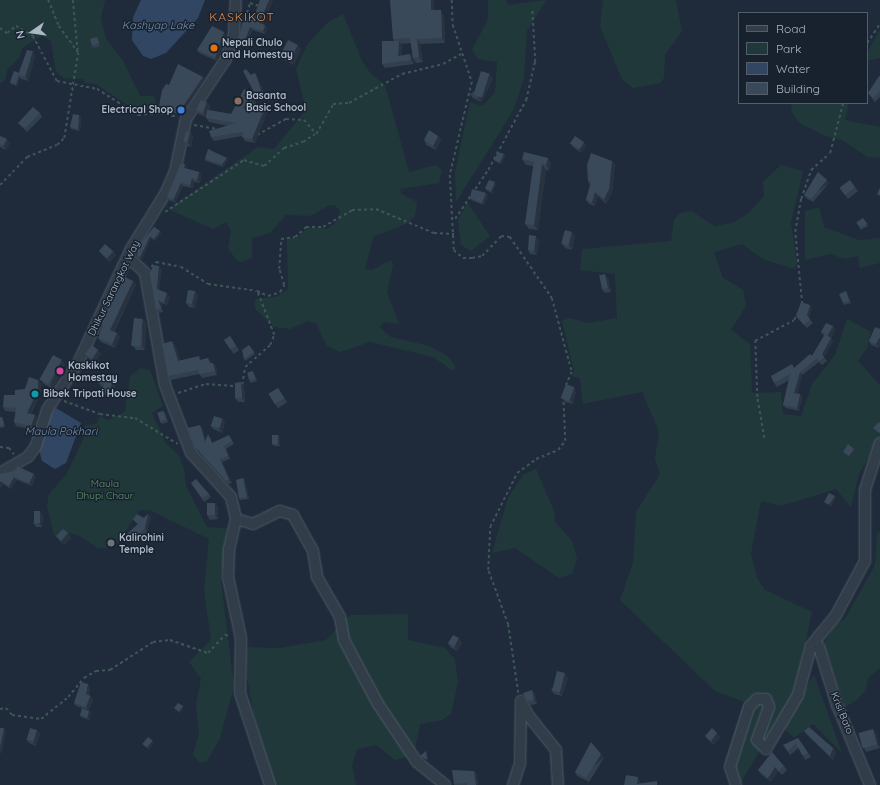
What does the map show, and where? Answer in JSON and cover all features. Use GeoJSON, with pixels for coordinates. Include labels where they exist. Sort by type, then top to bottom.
{"type":"FeatureCollection","features":[{"type":"Feature","properties":{"kind":"street","name":"Dhikur Sarangkot Way"},"geometry":{"type":"LineString","coordinates":[[0,473],[21,462],[36,446],[42,422],[54,398],[78,363],[128,257],[175,172],[185,122],[226,59],[234,34],[236,0]]}},
{"type":"Feature","properties":{"kind":"street"},"geometry":{"type":"LineString","coordinates":[[128,257],[146,273],[165,386],[191,453],[231,497],[236,519],[229,549],[228,577],[241,638],[240,693],[270,785]]}},
{"type":"Feature","properties":{"kind":"street"},"geometry":{"type":"LineString","coordinates":[[736,785],[730,767],[750,707],[757,700],[766,699],[770,707],[757,740],[766,749],[798,695],[811,646],[836,615],[865,560],[865,490],[880,443]]}},
{"type":"Feature","properties":{"kind":"street"},"geometry":{"type":"LineString","coordinates":[[236,519],[253,524],[280,511],[293,515],[313,551],[318,577],[340,617],[344,640],[378,704],[417,762],[445,785]]}},
{"type":"Feature","properties":{"kind":"street","name":"Krisi Bato"},"geometry":{"type":"LineString","coordinates":[[811,646],[819,647],[837,705],[870,785]]}},
{"type":"Feature","properties":{"kind":"street"},"geometry":{"type":"LineString","coordinates":[[513,785],[520,757],[521,701]]}},
{"type":"Feature","properties":{"kind":"street"},"geometry":{"type":"LineString","coordinates":[[521,701],[528,715],[556,750],[558,785]]}},
{"type":"Feature","properties":{"kind":"path"},"geometry":{"type":"LineString","coordinates":[[48,0],[58,25],[78,53]]}},
{"type":"Feature","properties":{"kind":"path"},"geometry":{"type":"LineString","coordinates":[[0,185],[27,157],[58,145],[64,138],[78,53],[73,0]]}},
{"type":"Feature","properties":{"kind":"path"},"geometry":{"type":"LineString","coordinates":[[452,0],[453,25],[472,82],[450,175],[454,219],[454,250],[463,258],[482,256],[501,236],[510,237],[552,298],[572,372],[562,398],[565,441],[558,450],[536,459],[517,473],[490,526],[488,570],[508,625],[514,680],[521,701]]}},
{"type":"Feature","properties":{"kind":"path"},"geometry":{"type":"LineString","coordinates":[[243,24],[250,3],[258,6]]}},
{"type":"Feature","properties":{"kind":"path"},"geometry":{"type":"LineString","coordinates":[[454,219],[488,170],[526,100],[535,62],[532,8]]}},
{"type":"Feature","properties":{"kind":"path"},"geometry":{"type":"LineString","coordinates":[[245,18],[250,20]]}},
{"type":"Feature","properties":{"kind":"path"},"geometry":{"type":"LineString","coordinates":[[868,42],[880,24]]}},
{"type":"Feature","properties":{"kind":"path"},"geometry":{"type":"LineString","coordinates":[[0,28],[7,34],[16,26],[33,36],[57,81],[97,89],[138,115],[160,113],[185,122],[220,130]]}},
{"type":"Feature","properties":{"kind":"path"},"geometry":{"type":"LineString","coordinates":[[155,209],[162,214],[244,160],[264,166],[284,148],[303,142],[316,134],[333,104],[349,103],[402,74],[443,64],[462,54]]}},
{"type":"Feature","properties":{"kind":"path"},"geometry":{"type":"LineString","coordinates":[[764,438],[757,397],[755,341],[758,336],[794,320],[800,309],[803,282],[795,232],[801,199],[811,170],[830,153],[844,104]]}},
{"type":"Feature","properties":{"kind":"path"},"geometry":{"type":"LineString","coordinates":[[252,134],[258,135],[286,119],[304,120],[316,134]]}},
{"type":"Feature","properties":{"kind":"path"},"geometry":{"type":"LineString","coordinates":[[146,273],[156,262],[163,263],[181,267],[208,284],[257,291],[268,296],[280,292],[284,285],[279,269],[281,239],[295,237],[306,226],[323,227],[352,210],[376,209],[434,233],[454,234]]}},
{"type":"Feature","properties":{"kind":"path"},"geometry":{"type":"LineString","coordinates":[[170,396],[206,384],[242,386],[245,367],[270,345],[274,335],[257,291]]}},
{"type":"Feature","properties":{"kind":"path"},"geometry":{"type":"LineString","coordinates":[[54,398],[100,414],[135,418],[191,453]]}},
{"type":"Feature","properties":{"kind":"path"},"geometry":{"type":"LineString","coordinates":[[0,447],[9,448],[21,462]]}},
{"type":"Feature","properties":{"kind":"path"},"geometry":{"type":"LineString","coordinates":[[0,710],[6,708],[12,715],[41,718],[68,697],[84,678],[96,671],[110,670],[153,642],[170,640],[208,652],[225,635],[241,638]]}},
{"type":"Feature","properties":{"kind":"green space"},"geometry":{"type":"Polygon","coordinates":[[[0,0],[105,0],[101,18],[106,39],[122,59],[140,96],[154,96],[159,110],[135,110],[96,84],[85,83],[83,79],[64,78],[56,72],[51,41],[42,36],[22,48],[20,57],[8,68],[5,80],[0,83],[0,0]]]}},
{"type":"Feature","properties":{"kind":"green space"},"geometry":{"type":"Polygon","coordinates":[[[488,0],[506,0],[508,5],[546,0],[527,31],[524,78],[514,109],[456,202],[455,172],[470,102],[483,106],[495,92],[497,62],[478,59],[472,50],[488,19],[488,0]]]}},
{"type":"Feature","properties":{"kind":"green space"},"geometry":{"type":"Polygon","coordinates":[[[603,0],[676,0],[682,31],[665,55],[664,78],[660,83],[633,88],[622,79],[600,26],[603,0]]]}},
{"type":"Feature","properties":{"kind":"green space"},"geometry":{"type":"Polygon","coordinates":[[[343,14],[362,61],[371,74],[385,85],[409,172],[436,165],[442,170],[439,183],[400,189],[402,194],[417,202],[415,216],[408,223],[373,237],[365,269],[372,270],[391,260],[393,265],[387,292],[399,324],[384,322],[379,327],[391,337],[429,346],[448,356],[455,366],[453,371],[433,357],[370,342],[340,352],[327,346],[316,323],[308,321],[290,329],[274,327],[255,309],[255,299],[276,297],[288,289],[287,238],[296,238],[309,227],[327,229],[337,221],[340,212],[336,206],[330,205],[310,216],[286,215],[270,233],[252,238],[252,258],[242,262],[237,261],[228,248],[231,231],[226,222],[213,229],[168,209],[258,147],[274,149],[306,110],[296,69],[307,45],[327,23],[343,14]]]}},
{"type":"Feature","properties":{"kind":"green space"},"geometry":{"type":"Polygon","coordinates":[[[880,30],[880,58],[868,61],[868,51],[880,30]]]}},
{"type":"Feature","properties":{"kind":"green space"},"geometry":{"type":"Polygon","coordinates":[[[792,104],[849,104],[845,120],[880,127],[880,158],[868,157],[842,140],[825,136],[799,123],[791,111],[792,104]]]}},
{"type":"Feature","properties":{"kind":"green space"},"geometry":{"type":"Polygon","coordinates":[[[781,165],[803,171],[791,223],[797,264],[794,269],[763,259],[742,244],[714,252],[723,278],[743,290],[746,306],[731,330],[750,344],[752,393],[781,392],[783,414],[801,416],[812,384],[835,355],[847,319],[871,332],[867,348],[858,361],[880,385],[880,437],[859,474],[851,507],[836,489],[781,506],[761,501],[751,553],[757,578],[765,590],[812,612],[795,691],[740,784],[728,779],[725,759],[744,702],[715,691],[620,600],[633,563],[636,512],[660,474],[655,459],[659,431],[642,392],[583,404],[580,378],[572,376],[574,371],[562,321],[569,318],[588,323],[617,318],[615,274],[580,270],[582,249],[671,241],[674,220],[680,213],[691,211],[715,226],[732,223],[749,213],[764,196],[763,182],[781,165]]]}},
{"type":"Feature","properties":{"kind":"green space"},"geometry":{"type":"Polygon","coordinates":[[[467,202],[490,236],[471,251],[461,245],[458,220],[467,202]]]}},
{"type":"Feature","properties":{"kind":"green space"},"geometry":{"type":"Polygon","coordinates":[[[819,207],[824,227],[859,240],[880,238],[880,263],[860,268],[858,256],[845,259],[830,254],[805,260],[805,211],[819,207]]]}},
{"type":"Feature","properties":{"kind":"green space","name":"Maula Dhupi Chaur"},"geometry":{"type":"Polygon","coordinates":[[[141,368],[150,370],[163,406],[152,413],[166,444],[178,454],[184,469],[186,486],[207,527],[227,528],[221,581],[234,686],[220,738],[207,761],[200,763],[193,755],[199,733],[196,704],[201,679],[189,662],[211,640],[204,590],[209,539],[150,510],[140,510],[114,548],[98,548],[80,536],[65,532],[59,539],[54,535],[47,506],[49,494],[66,475],[83,440],[85,425],[96,424],[100,416],[108,420],[125,412],[130,376],[141,368]]]}},
{"type":"Feature","properties":{"kind":"green space"},"geometry":{"type":"Polygon","coordinates":[[[536,469],[554,511],[555,522],[572,541],[577,559],[572,574],[559,578],[515,548],[492,553],[508,498],[523,475],[536,469]]]}},
{"type":"Feature","properties":{"kind":"green space"},"geometry":{"type":"Polygon","coordinates":[[[880,532],[880,668],[868,678],[866,690],[857,700],[845,707],[824,644],[835,624],[845,619],[875,565],[877,533],[880,532]]]}},
{"type":"Feature","properties":{"kind":"green space"},"geometry":{"type":"Polygon","coordinates":[[[408,614],[408,640],[445,648],[455,659],[458,682],[451,714],[442,720],[420,724],[415,749],[407,757],[395,760],[376,745],[357,749],[352,765],[356,785],[274,785],[254,716],[247,677],[247,647],[279,648],[326,640],[350,615],[408,614]]]}},
{"type":"Feature","properties":{"kind":"green space"},"geometry":{"type":"Polygon","coordinates":[[[814,675],[842,753],[813,724],[794,738],[785,730],[787,720],[814,675]]]}},
{"type":"Feature","properties":{"kind":"water","name":"Kashyap Lake"},"geometry":{"type":"Polygon","coordinates":[[[141,0],[205,0],[198,18],[166,53],[151,59],[143,56],[132,40],[133,17],[141,0]]]}},
{"type":"Feature","properties":{"kind":"water","name":"Maula Pokhari"},"geometry":{"type":"Polygon","coordinates":[[[56,408],[81,423],[66,463],[55,469],[42,461],[39,449],[50,415],[56,408]]]}},
{"type":"Feature","properties":{"kind":"building"},"geometry":{"type":"Polygon","coordinates":[[[260,0],[269,0],[259,23],[265,25],[263,31],[250,27],[244,43],[238,41],[244,17],[253,20],[260,0]]]}},
{"type":"Feature","properties":{"kind":"building"},"geometry":{"type":"Polygon","coordinates":[[[390,0],[431,0],[431,10],[441,10],[442,38],[417,39],[419,57],[413,58],[410,38],[393,39],[390,0]]]}},
{"type":"Feature","properties":{"kind":"building"},"geometry":{"type":"Polygon","coordinates":[[[212,26],[224,32],[215,58],[197,50],[212,26]]]}},
{"type":"Feature","properties":{"kind":"building"},"geometry":{"type":"Polygon","coordinates":[[[97,37],[99,43],[92,46],[90,39],[97,37]]]}},
{"type":"Feature","properties":{"kind":"building"},"geometry":{"type":"Polygon","coordinates":[[[288,40],[298,45],[290,60],[280,55],[288,40]]]}},
{"type":"Feature","properties":{"kind":"building"},"geometry":{"type":"Polygon","coordinates":[[[382,41],[399,41],[398,56],[410,54],[411,60],[382,64],[382,41]]]}},
{"type":"Feature","properties":{"kind":"building"},"geometry":{"type":"Polygon","coordinates":[[[27,50],[33,51],[25,77],[18,75],[27,50]]]}},
{"type":"Feature","properties":{"kind":"building"},"geometry":{"type":"Polygon","coordinates":[[[178,64],[203,77],[179,112],[159,106],[162,90],[166,84],[169,85],[178,64]]]}},
{"type":"Feature","properties":{"kind":"building"},"geometry":{"type":"Polygon","coordinates":[[[246,69],[251,75],[255,73],[261,90],[255,94],[243,71],[246,69]]]}},
{"type":"Feature","properties":{"kind":"building"},"geometry":{"type":"Polygon","coordinates":[[[14,71],[19,73],[16,84],[10,82],[14,71]]]}},
{"type":"Feature","properties":{"kind":"building"},"geometry":{"type":"Polygon","coordinates":[[[481,71],[490,74],[482,98],[473,95],[481,71]]]}},
{"type":"Feature","properties":{"kind":"building"},"geometry":{"type":"Polygon","coordinates":[[[879,76],[880,91],[873,98],[868,93],[879,76]]]}},
{"type":"Feature","properties":{"kind":"building"},"geometry":{"type":"Polygon","coordinates":[[[244,89],[254,94],[251,102],[265,107],[252,139],[242,137],[243,132],[211,137],[209,131],[236,123],[206,118],[207,110],[231,114],[244,89]]]}},
{"type":"Feature","properties":{"kind":"building"},"geometry":{"type":"Polygon","coordinates":[[[201,100],[207,102],[203,113],[196,110],[201,100]]]}},
{"type":"Feature","properties":{"kind":"building"},"geometry":{"type":"Polygon","coordinates":[[[33,107],[40,113],[25,128],[18,123],[33,107]]]}},
{"type":"Feature","properties":{"kind":"building"},"geometry":{"type":"Polygon","coordinates":[[[73,114],[79,115],[78,129],[70,127],[73,114]]]}},
{"type":"Feature","properties":{"kind":"building"},"geometry":{"type":"Polygon","coordinates":[[[429,130],[438,136],[433,146],[424,140],[429,130]]]}},
{"type":"Feature","properties":{"kind":"building"},"geometry":{"type":"Polygon","coordinates":[[[186,131],[190,132],[187,143],[183,142],[186,131]]]}},
{"type":"Feature","properties":{"kind":"building"},"geometry":{"type":"Polygon","coordinates":[[[0,136],[7,139],[3,146],[0,144],[0,136]]]}},
{"type":"Feature","properties":{"kind":"building"},"geometry":{"type":"Polygon","coordinates":[[[575,136],[584,142],[579,150],[570,143],[575,136]]]}},
{"type":"Feature","properties":{"kind":"building"},"geometry":{"type":"Polygon","coordinates":[[[208,149],[227,158],[222,164],[205,159],[208,149]]]}},
{"type":"Feature","properties":{"kind":"building"},"geometry":{"type":"Polygon","coordinates":[[[498,152],[504,154],[500,162],[494,160],[498,152]]]}},
{"type":"Feature","properties":{"kind":"building"},"geometry":{"type":"Polygon","coordinates":[[[524,152],[548,158],[546,165],[542,164],[534,225],[525,224],[534,162],[522,159],[524,152]]]}},
{"type":"Feature","properties":{"kind":"building"},"geometry":{"type":"Polygon","coordinates":[[[591,153],[612,161],[609,189],[604,199],[595,192],[592,202],[586,200],[591,182],[588,181],[587,165],[591,153]]]}},
{"type":"Feature","properties":{"kind":"building"},"geometry":{"type":"Polygon","coordinates":[[[181,163],[185,164],[184,168],[199,172],[197,180],[192,178],[190,185],[181,183],[173,200],[167,197],[181,163]]]}},
{"type":"Feature","properties":{"kind":"building"},"geometry":{"type":"Polygon","coordinates":[[[818,172],[827,180],[811,199],[804,195],[818,172]]]}},
{"type":"Feature","properties":{"kind":"building"},"geometry":{"type":"Polygon","coordinates":[[[489,180],[495,182],[491,191],[485,188],[489,180]]]}},
{"type":"Feature","properties":{"kind":"building"},"geometry":{"type":"Polygon","coordinates":[[[850,180],[855,187],[845,195],[839,188],[850,180]]]}},
{"type":"Feature","properties":{"kind":"building"},"geometry":{"type":"Polygon","coordinates":[[[880,188],[880,196],[877,194],[880,188]]]}},
{"type":"Feature","properties":{"kind":"building"},"geometry":{"type":"Polygon","coordinates":[[[472,189],[486,193],[482,203],[470,198],[472,189]]]}},
{"type":"Feature","properties":{"kind":"building"},"geometry":{"type":"Polygon","coordinates":[[[863,218],[867,224],[860,228],[856,222],[863,218]]]}},
{"type":"Feature","properties":{"kind":"building"},"geometry":{"type":"Polygon","coordinates":[[[154,227],[160,231],[154,239],[150,236],[140,257],[137,256],[138,247],[154,227]]]}},
{"type":"Feature","properties":{"kind":"building"},"geometry":{"type":"Polygon","coordinates":[[[565,230],[572,232],[568,245],[561,243],[565,230]]]}},
{"type":"Feature","properties":{"kind":"building"},"geometry":{"type":"Polygon","coordinates":[[[529,235],[536,236],[534,251],[528,250],[529,235]]]}},
{"type":"Feature","properties":{"kind":"building"},"geometry":{"type":"Polygon","coordinates":[[[105,244],[113,251],[107,258],[99,251],[105,244]]]}},
{"type":"Feature","properties":{"kind":"building"},"geometry":{"type":"Polygon","coordinates":[[[153,265],[159,266],[157,289],[167,293],[164,302],[158,300],[161,308],[156,310],[150,274],[153,265]]]}},
{"type":"Feature","properties":{"kind":"building"},"geometry":{"type":"Polygon","coordinates":[[[605,274],[608,288],[602,289],[599,275],[605,274]]]}},
{"type":"Feature","properties":{"kind":"building"},"geometry":{"type":"Polygon","coordinates":[[[125,277],[133,281],[110,330],[117,333],[112,344],[98,338],[103,325],[100,324],[125,277]]]}},
{"type":"Feature","properties":{"kind":"building"},"geometry":{"type":"Polygon","coordinates":[[[188,290],[195,291],[192,304],[186,303],[188,290]]]}},
{"type":"Feature","properties":{"kind":"building"},"geometry":{"type":"Polygon","coordinates":[[[846,291],[849,301],[843,303],[839,294],[846,291]]]}},
{"type":"Feature","properties":{"kind":"building"},"geometry":{"type":"Polygon","coordinates":[[[801,302],[810,305],[807,315],[810,320],[804,325],[796,316],[801,302]]]}},
{"type":"Feature","properties":{"kind":"building"},"geometry":{"type":"Polygon","coordinates":[[[134,318],[143,319],[140,347],[131,346],[134,318]]]}},
{"type":"Feature","properties":{"kind":"building"},"geometry":{"type":"Polygon","coordinates":[[[826,323],[833,326],[828,335],[821,332],[826,323]]]}},
{"type":"Feature","properties":{"kind":"building"},"geometry":{"type":"Polygon","coordinates":[[[875,327],[880,329],[880,338],[876,344],[869,341],[875,327]]]}},
{"type":"Feature","properties":{"kind":"building"},"geometry":{"type":"Polygon","coordinates":[[[825,334],[831,338],[822,354],[824,357],[819,361],[817,358],[800,372],[794,393],[800,394],[797,408],[783,405],[790,374],[774,383],[771,376],[792,364],[794,368],[810,354],[812,356],[825,334]]]}},
{"type":"Feature","properties":{"kind":"building"},"geometry":{"type":"Polygon","coordinates":[[[230,336],[236,346],[230,349],[224,340],[230,336]]]}},
{"type":"Feature","properties":{"kind":"building"},"geometry":{"type":"Polygon","coordinates":[[[172,341],[178,361],[199,356],[200,360],[208,358],[209,363],[213,363],[215,371],[199,374],[198,370],[168,376],[162,344],[172,341]]]}},
{"type":"Feature","properties":{"kind":"building"},"geometry":{"type":"Polygon","coordinates":[[[92,345],[98,350],[92,359],[85,354],[92,345]]]}},
{"type":"Feature","properties":{"kind":"building"},"geometry":{"type":"Polygon","coordinates":[[[249,345],[254,352],[244,359],[242,350],[249,345]]]}},
{"type":"Feature","properties":{"kind":"building"},"geometry":{"type":"Polygon","coordinates":[[[53,355],[62,360],[48,384],[39,379],[53,355]]]}},
{"type":"Feature","properties":{"kind":"building"},"geometry":{"type":"Polygon","coordinates":[[[253,371],[255,379],[249,380],[247,372],[253,371]]]}},
{"type":"Feature","properties":{"kind":"building"},"geometry":{"type":"Polygon","coordinates":[[[100,376],[113,381],[108,394],[102,391],[104,384],[98,382],[100,376]]]}},
{"type":"Feature","properties":{"kind":"building"},"geometry":{"type":"Polygon","coordinates":[[[29,377],[38,380],[38,390],[27,413],[35,415],[31,426],[14,422],[16,408],[3,407],[4,395],[15,395],[15,390],[25,389],[29,377]]]}},
{"type":"Feature","properties":{"kind":"building"},"geometry":{"type":"Polygon","coordinates":[[[241,382],[242,398],[235,398],[235,383],[241,382]]]}},
{"type":"Feature","properties":{"kind":"building"},"geometry":{"type":"Polygon","coordinates":[[[566,384],[574,387],[569,401],[561,398],[566,384]]]}},
{"type":"Feature","properties":{"kind":"building"},"geometry":{"type":"Polygon","coordinates":[[[278,388],[284,398],[275,404],[269,394],[278,388]]]}},
{"type":"Feature","properties":{"kind":"building"},"geometry":{"type":"Polygon","coordinates":[[[163,411],[166,420],[160,421],[157,413],[163,411]]]}},
{"type":"Feature","properties":{"kind":"building"},"geometry":{"type":"Polygon","coordinates":[[[214,416],[223,419],[219,428],[211,426],[214,416]]]}},
{"type":"Feature","properties":{"kind":"building"},"geometry":{"type":"Polygon","coordinates":[[[0,417],[2,417],[4,425],[0,426],[0,417]]]}},
{"type":"Feature","properties":{"kind":"building"},"geometry":{"type":"Polygon","coordinates":[[[879,422],[880,432],[879,433],[873,428],[879,422]]]}},
{"type":"Feature","properties":{"kind":"building"},"geometry":{"type":"Polygon","coordinates":[[[200,425],[205,442],[208,434],[212,443],[229,435],[232,441],[224,446],[228,456],[220,459],[229,480],[226,481],[195,447],[188,428],[200,425]]]}},
{"type":"Feature","properties":{"kind":"building"},"geometry":{"type":"Polygon","coordinates":[[[272,435],[278,435],[278,444],[272,444],[272,435]]]}},
{"type":"Feature","properties":{"kind":"building"},"geometry":{"type":"Polygon","coordinates":[[[848,444],[854,449],[849,456],[843,452],[848,444]]]}},
{"type":"Feature","properties":{"kind":"building"},"geometry":{"type":"Polygon","coordinates":[[[17,466],[34,474],[29,483],[14,477],[9,486],[1,481],[0,482],[0,474],[16,471],[17,466]]]}},
{"type":"Feature","properties":{"kind":"building"},"geometry":{"type":"Polygon","coordinates":[[[243,478],[247,497],[239,498],[236,480],[243,478]]]}},
{"type":"Feature","properties":{"kind":"building"},"geometry":{"type":"Polygon","coordinates":[[[196,479],[209,494],[202,498],[191,483],[196,479]]]}},
{"type":"Feature","properties":{"kind":"building"},"geometry":{"type":"Polygon","coordinates":[[[829,493],[835,496],[829,505],[824,502],[829,493]]]}},
{"type":"Feature","properties":{"kind":"building"},"geometry":{"type":"Polygon","coordinates":[[[207,503],[215,503],[215,515],[207,515],[207,503]]]}},
{"type":"Feature","properties":{"kind":"building"},"geometry":{"type":"Polygon","coordinates":[[[34,511],[40,511],[40,523],[34,523],[34,511]]]}},
{"type":"Feature","properties":{"kind":"building"},"geometry":{"type":"Polygon","coordinates":[[[137,514],[144,518],[148,514],[145,528],[132,540],[127,534],[138,524],[133,519],[137,514]]]}},
{"type":"Feature","properties":{"kind":"building"},"geometry":{"type":"Polygon","coordinates":[[[63,529],[68,533],[61,541],[56,536],[63,529]]]}},
{"type":"Feature","properties":{"kind":"building"},"geometry":{"type":"Polygon","coordinates":[[[453,635],[459,638],[454,647],[448,643],[453,635]]]}},
{"type":"Feature","properties":{"kind":"building"},"geometry":{"type":"Polygon","coordinates":[[[557,671],[565,673],[560,692],[552,690],[557,671]]]}},
{"type":"Feature","properties":{"kind":"building"},"geometry":{"type":"Polygon","coordinates":[[[81,682],[88,684],[86,694],[90,696],[86,707],[74,703],[81,682]]]}},
{"type":"Feature","properties":{"kind":"building"},"geometry":{"type":"Polygon","coordinates":[[[532,690],[534,700],[527,701],[523,693],[532,690]]]}},
{"type":"Feature","properties":{"kind":"building"},"geometry":{"type":"Polygon","coordinates":[[[178,703],[183,706],[179,712],[174,708],[178,703]]]}},
{"type":"Feature","properties":{"kind":"building"},"geometry":{"type":"Polygon","coordinates":[[[82,708],[89,711],[87,718],[80,715],[82,708]]]}},
{"type":"Feature","properties":{"kind":"building"},"geometry":{"type":"Polygon","coordinates":[[[809,727],[833,748],[830,756],[804,731],[809,727]]]}},
{"type":"Feature","properties":{"kind":"building"},"geometry":{"type":"Polygon","coordinates":[[[0,728],[4,728],[0,748],[0,728]]]}},
{"type":"Feature","properties":{"kind":"building"},"geometry":{"type":"Polygon","coordinates":[[[30,728],[37,730],[33,741],[27,740],[30,728]]]}},
{"type":"Feature","properties":{"kind":"building"},"geometry":{"type":"Polygon","coordinates":[[[712,728],[717,733],[711,741],[705,736],[712,728]]]}},
{"type":"Feature","properties":{"kind":"building"},"geometry":{"type":"Polygon","coordinates":[[[873,729],[877,744],[863,748],[859,733],[873,729]]]}},
{"type":"Feature","properties":{"kind":"building"},"geometry":{"type":"Polygon","coordinates":[[[148,737],[153,741],[147,748],[142,744],[148,737]]]}},
{"type":"Feature","properties":{"kind":"building"},"geometry":{"type":"Polygon","coordinates":[[[798,738],[808,753],[802,755],[796,743],[788,751],[783,745],[798,738]]]}},
{"type":"Feature","properties":{"kind":"building"},"geometry":{"type":"Polygon","coordinates":[[[591,742],[601,754],[586,778],[575,772],[591,742]]]}},
{"type":"Feature","properties":{"kind":"building"},"geometry":{"type":"Polygon","coordinates":[[[426,751],[427,760],[420,756],[426,751]]]}},
{"type":"Feature","properties":{"kind":"building"},"geometry":{"type":"Polygon","coordinates":[[[772,752],[784,766],[779,771],[775,767],[768,778],[758,770],[772,752]]]}},
{"type":"Feature","properties":{"kind":"building"},"geometry":{"type":"Polygon","coordinates":[[[452,770],[474,771],[476,785],[467,785],[467,783],[454,784],[452,770]]]}},
{"type":"Feature","properties":{"kind":"building"},"geometry":{"type":"Polygon","coordinates":[[[626,775],[638,777],[637,784],[657,781],[657,785],[624,785],[626,775]]]}},
{"type":"Feature","properties":{"kind":"place","name":"Nepali Chulo and Homestay"},"geometry":{"type":"Point","coordinates":[214,48]}},
{"type":"Feature","properties":{"kind":"place","name":"Basanta Basic School"},"geometry":{"type":"Point","coordinates":[238,101]}},
{"type":"Feature","properties":{"kind":"place","name":"Electrical Shop"},"geometry":{"type":"Point","coordinates":[181,110]}},
{"type":"Feature","properties":{"kind":"place","name":"Kaskikot Homestay"},"geometry":{"type":"Point","coordinates":[60,371]}},
{"type":"Feature","properties":{"kind":"place","name":"Bibek Tripati House"},"geometry":{"type":"Point","coordinates":[35,394]}},
{"type":"Feature","properties":{"kind":"place","name":"Kalirohini Temple"},"geometry":{"type":"Point","coordinates":[111,543]}},
{"type":"Feature","properties":{"kind":"district","name":"KASKIKOT"},"geometry":{"type":"Point","coordinates":[242,17]}}]}
